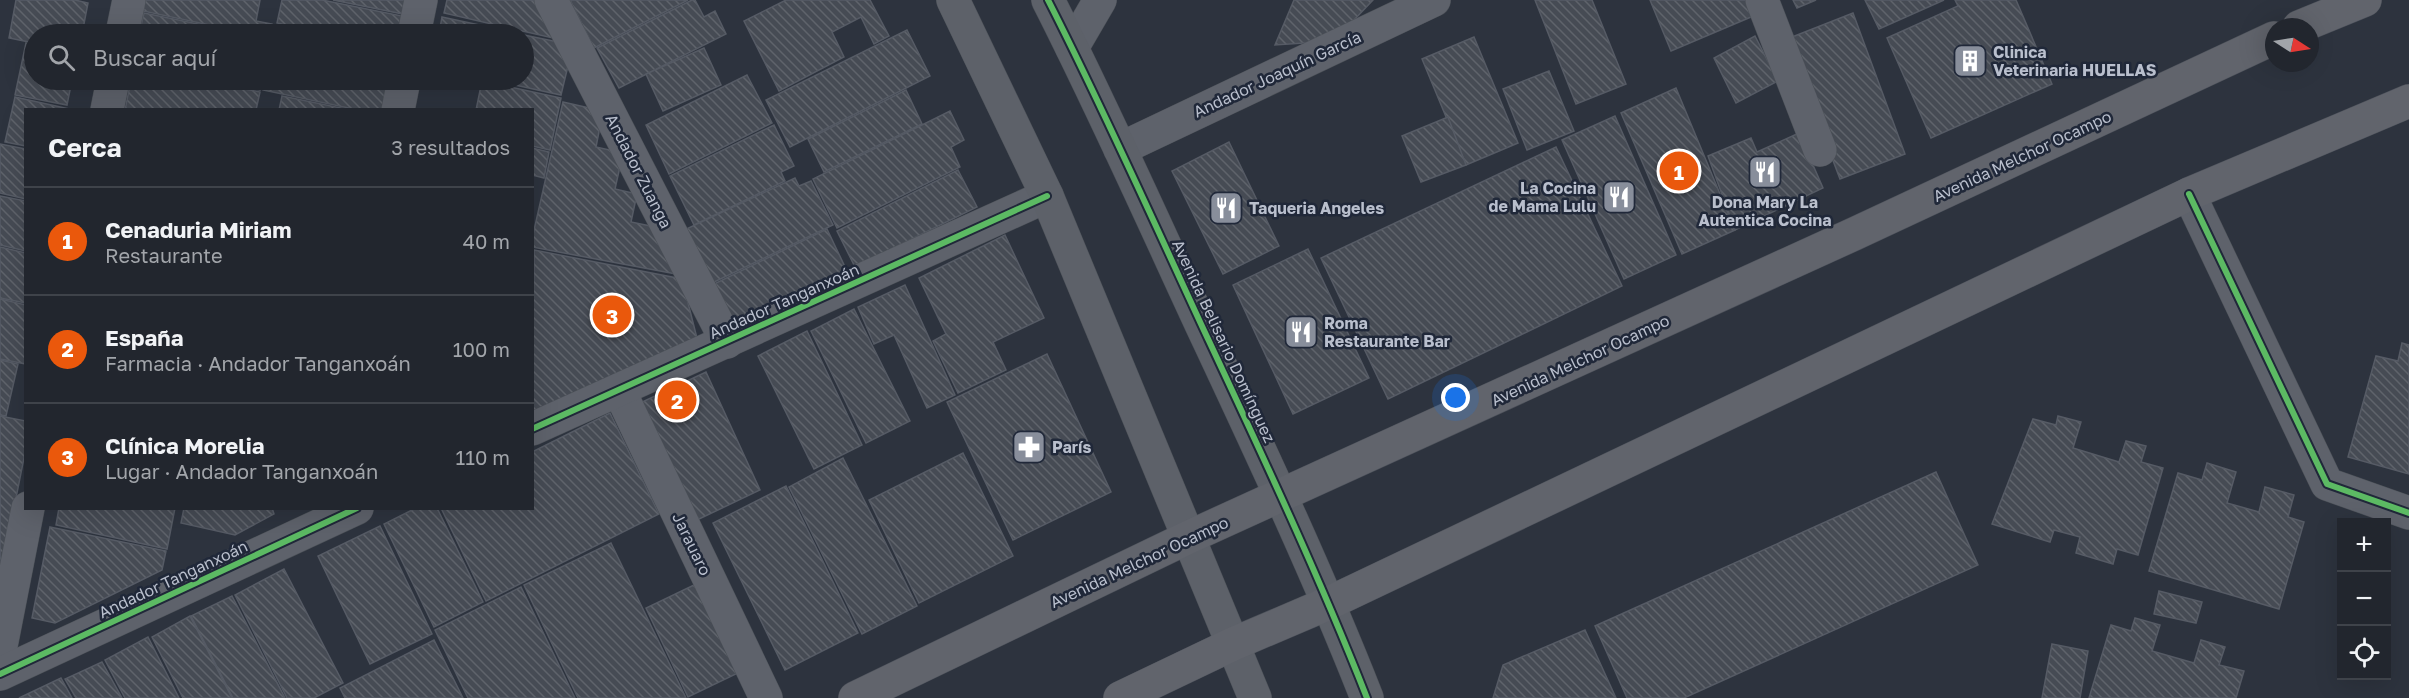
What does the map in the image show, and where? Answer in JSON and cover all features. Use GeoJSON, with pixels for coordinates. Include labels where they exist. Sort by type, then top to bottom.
{"type":"FeatureCollection","features":[{"type":"Feature","properties":{"kind":"main road"},"geometry":{"type":"LineString","coordinates":[[2319,19],[2365,0]]}},
{"type":"Feature","properties":{"kind":"main road","name":"Avenida Melchor Ocampo"},"geometry":{"type":"LineString","coordinates":[[855,698],[1188,537],[2265,42]]}},
{"type":"Feature","properties":{"kind":"main road"},"geometry":{"type":"LineString","coordinates":[[1120,698],[1233,644],[1329,603],[2189,194],[2409,101]]}},
{"type":"Feature","properties":{"kind":"street"},"geometry":{"type":"LineString","coordinates":[[124,24],[129,0]]}},
{"type":"Feature","properties":{"kind":"street"},"geometry":{"type":"LineString","coordinates":[[416,24],[421,0]]}},
{"type":"Feature","properties":{"kind":"street","name":"Andador Zuanga"},"geometry":{"type":"LineString","coordinates":[[551,0],[727,342]]}},
{"type":"Feature","properties":{"kind":"street"},"geometry":{"type":"LineString","coordinates":[[953,0],[1047,196],[1255,698]]}},
{"type":"Feature","properties":{"kind":"street","name":"Avenida Belisario Domínguez"},"geometry":{"type":"LineString","coordinates":[[1048,0],[1120,149],[1281,496],[1329,603],[1367,698]]}},
{"type":"Feature","properties":{"kind":"street"},"geometry":{"type":"LineString","coordinates":[[1072,48],[1100,0]]}},
{"type":"Feature","properties":{"kind":"street","name":"Andador Joaquín García"},"geometry":{"type":"LineString","coordinates":[[1120,149],[1434,0]]}},
{"type":"Feature","properties":{"kind":"street"},"geometry":{"type":"LineString","coordinates":[[1762,0],[1820,150]]}},
{"type":"Feature","properties":{"kind":"street"},"geometry":{"type":"LineString","coordinates":[[107,108],[111,90]]}},
{"type":"Feature","properties":{"kind":"street"},"geometry":{"type":"LineString","coordinates":[[398,108],[402,90]]}},
{"type":"Feature","properties":{"kind":"street"},"geometry":{"type":"LineString","coordinates":[[2189,194],[2327,484],[2409,513]]}},
{"type":"Feature","properties":{"kind":"street","name":"Andador Tanganxoán"},"geometry":{"type":"LineString","coordinates":[[534,428],[1047,196]]}},
{"type":"Feature","properties":{"kind":"street","name":"Jarauaro"},"geometry":{"type":"LineString","coordinates":[[619,390],[766,698]]}},
{"type":"Feature","properties":{"kind":"street"},"geometry":{"type":"LineString","coordinates":[[0,651],[28,510]]}},
{"type":"Feature","properties":{"kind":"street","name":"Andador Tanganxoán"},"geometry":{"type":"LineString","coordinates":[[0,674],[309,520],[349,510]]}},
{"type":"Feature","properties":{"kind":"building"},"geometry":{"type":"Polygon","coordinates":[[[16,0],[75,0],[88,3],[84,24],[24,24],[24,41],[9,38],[16,0]]]}},
{"type":"Feature","properties":{"kind":"building"},"geometry":{"type":"Polygon","coordinates":[[[145,0],[260,0],[256,21],[272,24],[205,24],[143,11],[145,0]]]}},
{"type":"Feature","properties":{"kind":"building"},"geometry":{"type":"Polygon","coordinates":[[[282,0],[322,0],[402,16],[401,24],[277,23],[282,0]]]}},
{"type":"Feature","properties":{"kind":"building"},"geometry":{"type":"Polygon","coordinates":[[[333,0],[406,0],[403,14],[333,0]]]}},
{"type":"Feature","properties":{"kind":"building"},"geometry":{"type":"Polygon","coordinates":[[[447,0],[544,0],[566,41],[534,34],[534,24],[492,24],[444,13],[447,0]]]}},
{"type":"Feature","properties":{"kind":"building"},"geometry":{"type":"Polygon","coordinates":[[[570,0],[688,0],[594,48],[570,0]]]}},
{"type":"Feature","properties":{"kind":"building"},"geometry":{"type":"Polygon","coordinates":[[[695,0],[704,17],[715,11],[726,34],[619,88],[597,48],[695,0]]]}},
{"type":"Feature","properties":{"kind":"building"},"geometry":{"type":"Polygon","coordinates":[[[786,0],[870,0],[889,36],[874,44],[861,17],[832,32],[844,57],[779,91],[744,21],[786,0]]]}},
{"type":"Feature","properties":{"kind":"building"},"geometry":{"type":"Polygon","coordinates":[[[1294,0],[1373,0],[1334,41],[1275,45],[1294,0]]]}},
{"type":"Feature","properties":{"kind":"building"},"geometry":{"type":"Polygon","coordinates":[[[1535,0],[1592,0],[1626,84],[1576,104],[1535,0]]]}},
{"type":"Feature","properties":{"kind":"building"},"geometry":{"type":"Polygon","coordinates":[[[1650,0],[1752,0],[1758,14],[1671,51],[1650,0]]]}},
{"type":"Feature","properties":{"kind":"building"},"geometry":{"type":"Polygon","coordinates":[[[1793,0],[1816,0],[1797,8],[1793,0]]]}},
{"type":"Feature","properties":{"kind":"building"},"geometry":{"type":"Polygon","coordinates":[[[1865,0],[1944,0],[1879,29],[1865,0]]]}},
{"type":"Feature","properties":{"kind":"building","name":"Clinica Veterinaria HUELLAS"},"geometry":{"type":"Polygon","coordinates":[[[1955,0],[2016,0],[2052,84],[1931,138],[1887,38],[1958,6],[1955,0]]]}},
{"type":"Feature","properties":{"kind":"building"},"geometry":{"type":"Polygon","coordinates":[[[144,13],[198,24],[141,24],[144,13]]]}},
{"type":"Feature","properties":{"kind":"building"},"geometry":{"type":"Polygon","coordinates":[[[1853,13],[1905,154],[1840,179],[1787,39],[1853,13]]]}},
{"type":"Feature","properties":{"kind":"building"},"geometry":{"type":"Polygon","coordinates":[[[442,17],[475,24],[441,24],[442,17]]]}},
{"type":"Feature","properties":{"kind":"building"},"geometry":{"type":"Polygon","coordinates":[[[907,30],[930,76],[790,147],[766,100],[907,30]]]}},
{"type":"Feature","properties":{"kind":"building"},"geometry":{"type":"Polygon","coordinates":[[[1755,36],[1778,81],[1736,103],[1714,58],[1755,36]]]}},
{"type":"Feature","properties":{"kind":"building"},"geometry":{"type":"Polygon","coordinates":[[[534,37],[573,45],[561,95],[534,89],[534,37]]]}},
{"type":"Feature","properties":{"kind":"building"},"geometry":{"type":"Polygon","coordinates":[[[1474,37],[1518,143],[1466,165],[1422,59],[1474,37]]]}},
{"type":"Feature","properties":{"kind":"building"},"geometry":{"type":"Polygon","coordinates":[[[704,48],[721,85],[663,111],[646,74],[704,48]]]}},
{"type":"Feature","properties":{"kind":"building"},"geometry":{"type":"Polygon","coordinates":[[[24,52],[24,90],[70,90],[67,105],[15,95],[24,52]]]}},
{"type":"Feature","properties":{"kind":"building"},"geometry":{"type":"Polygon","coordinates":[[[1549,71],[1574,131],[1527,150],[1503,89],[1549,71]]]}},
{"type":"Feature","properties":{"kind":"building"},"geometry":{"type":"Polygon","coordinates":[[[747,75],[772,123],[669,174],[646,125],[747,75]]]}},
{"type":"Feature","properties":{"kind":"building"},"geometry":{"type":"Polygon","coordinates":[[[1676,88],[1735,230],[1682,254],[1621,113],[1676,88]]]}},
{"type":"Feature","properties":{"kind":"building"},"geometry":{"type":"Polygon","coordinates":[[[129,90],[250,90],[260,92],[256,108],[125,108],[129,90]]]}},
{"type":"Feature","properties":{"kind":"building"},"geometry":{"type":"Polygon","coordinates":[[[263,90],[387,90],[382,108],[348,108],[263,90]]]}},
{"type":"Feature","properties":{"kind":"building"},"geometry":{"type":"Polygon","coordinates":[[[480,90],[524,90],[561,98],[550,150],[534,146],[534,108],[476,108],[480,90]]]}},
{"type":"Feature","properties":{"kind":"building"},"geometry":{"type":"Polygon","coordinates":[[[906,90],[922,124],[824,172],[808,139],[906,90]]]}},
{"type":"Feature","properties":{"kind":"building"},"geometry":{"type":"Polygon","coordinates":[[[282,96],[341,108],[279,108],[282,96]]]}},
{"type":"Feature","properties":{"kind":"building"},"geometry":{"type":"Polygon","coordinates":[[[15,97],[65,108],[24,108],[24,146],[5,142],[15,97]]]}},
{"type":"Feature","properties":{"kind":"building"},"geometry":{"type":"Polygon","coordinates":[[[563,102],[603,111],[596,147],[623,153],[615,189],[637,194],[631,222],[655,227],[676,274],[534,247],[534,230],[563,102]]]}},
{"type":"Feature","properties":{"kind":"building"},"geometry":{"type":"Polygon","coordinates":[[[950,111],[964,140],[951,147],[960,167],[837,228],[813,179],[950,111]]]}},
{"type":"Feature","properties":{"kind":"building","name":"La Cocina de Mama Lulu"},"geometry":{"type":"Polygon","coordinates":[[[1615,116],[1676,255],[1624,279],[1562,140],[1615,116]]]}},
{"type":"Feature","properties":{"kind":"building"},"geometry":{"type":"Polygon","coordinates":[[[1448,117],[1466,165],[1421,182],[1402,136],[1448,117]]]}},
{"type":"Feature","properties":{"kind":"building"},"geometry":{"type":"Polygon","coordinates":[[[774,125],[794,166],[781,172],[785,181],[694,225],[670,176],[774,125]]]}},
{"type":"Feature","properties":{"kind":"building","name":"Dona Mary La Autentica Cocina"},"geometry":{"type":"Polygon","coordinates":[[[1799,133],[1823,188],[1735,230],[1708,156],[1751,138],[1757,152],[1799,133]]]}},
{"type":"Feature","properties":{"kind":"building","name":"Taqueria Angeles"},"geometry":{"type":"Polygon","coordinates":[[[1229,142],[1279,246],[1223,274],[1172,171],[1229,142]]]}},
{"type":"Feature","properties":{"kind":"building"},"geometry":{"type":"Polygon","coordinates":[[[0,144],[24,149],[24,199],[0,193],[0,144]]]}},
{"type":"Feature","properties":{"kind":"building"},"geometry":{"type":"Polygon","coordinates":[[[1556,147],[1622,286],[1388,399],[1321,258],[1556,147]]]}},
{"type":"Feature","properties":{"kind":"building"},"geometry":{"type":"Polygon","coordinates":[[[534,148],[549,152],[544,178],[534,176],[534,148]]]}},
{"type":"Feature","properties":{"kind":"building"},"geometry":{"type":"Polygon","coordinates":[[[958,170],[977,207],[855,267],[837,231],[958,170]]]}},
{"type":"Feature","properties":{"kind":"building"},"geometry":{"type":"Polygon","coordinates":[[[795,178],[799,186],[811,181],[833,225],[710,284],[682,231],[795,178]]]}},
{"type":"Feature","properties":{"kind":"building"},"geometry":{"type":"Polygon","coordinates":[[[0,196],[24,201],[24,251],[0,245],[0,196]]]}},
{"type":"Feature","properties":{"kind":"building"},"geometry":{"type":"Polygon","coordinates":[[[827,229],[846,269],[733,324],[712,285],[827,229]]]}},
{"type":"Feature","properties":{"kind":"building"},"geometry":{"type":"Polygon","coordinates":[[[1005,235],[1044,318],[993,342],[1006,370],[958,393],[933,341],[946,334],[919,278],[1005,235]]]}},
{"type":"Feature","properties":{"kind":"building"},"geometry":{"type":"Polygon","coordinates":[[[0,247],[24,253],[24,303],[0,298],[0,247]]]}},
{"type":"Feature","properties":{"kind":"building","name":"Roma Restaurante Bar"},"geometry":{"type":"Polygon","coordinates":[[[1308,249],[1369,378],[1293,414],[1233,285],[1308,249]]]}},
{"type":"Feature","properties":{"kind":"building"},"geometry":{"type":"Polygon","coordinates":[[[534,250],[682,279],[700,350],[534,413],[534,250]]]}},
{"type":"Feature","properties":{"kind":"building"},"geometry":{"type":"Polygon","coordinates":[[[905,285],[955,395],[927,408],[894,335],[874,344],[858,307],[905,285]]]}},
{"type":"Feature","properties":{"kind":"building"},"geometry":{"type":"Polygon","coordinates":[[[0,299],[24,305],[24,364],[0,359],[0,299]]]}},
{"type":"Feature","properties":{"kind":"building"},"geometry":{"type":"Polygon","coordinates":[[[854,309],[910,421],[866,443],[811,331],[854,309]]]}},
{"type":"Feature","properties":{"kind":"building"},"geometry":{"type":"Polygon","coordinates":[[[807,331],[862,445],[814,469],[758,356],[807,331]]]}},
{"type":"Feature","properties":{"kind":"building"},"geometry":{"type":"Polygon","coordinates":[[[2402,343],[2409,345],[2409,474],[2348,457],[2376,356],[2398,361],[2402,343]]]}},
{"type":"Feature","properties":{"kind":"building","name":"París"},"geometry":{"type":"Polygon","coordinates":[[[1047,354],[1111,492],[1013,540],[947,402],[1047,354]]]}},
{"type":"Feature","properties":{"kind":"building"},"geometry":{"type":"Polygon","coordinates":[[[0,360],[18,364],[6,416],[0,415],[0,360]]]}},
{"type":"Feature","properties":{"kind":"building"},"geometry":{"type":"Polygon","coordinates":[[[706,372],[760,490],[697,520],[642,402],[706,372]]]}},
{"type":"Feature","properties":{"kind":"building"},"geometry":{"type":"Polygon","coordinates":[[[610,413],[659,514],[486,601],[442,510],[534,510],[534,451],[610,413]]]}},
{"type":"Feature","properties":{"kind":"building"},"geometry":{"type":"Polygon","coordinates":[[[0,416],[24,421],[24,458],[0,578],[0,416]]]}},
{"type":"Feature","properties":{"kind":"building"},"geometry":{"type":"Polygon","coordinates":[[[2058,416],[2081,422],[2073,448],[2119,462],[2126,441],[2146,446],[2141,462],[2163,468],[2138,555],[2117,549],[2113,564],[2076,553],[2080,537],[2054,530],[2050,542],[1992,524],[2033,419],[2056,425],[2058,416]]]}},
{"type":"Feature","properties":{"kind":"building"},"geometry":{"type":"Polygon","coordinates":[[[963,453],[1013,556],[919,603],[869,500],[963,453]]]}},
{"type":"Feature","properties":{"kind":"building"},"geometry":{"type":"Polygon","coordinates":[[[843,458],[917,606],[862,634],[789,487],[843,458]]]}},
{"type":"Feature","properties":{"kind":"building"},"geometry":{"type":"Polygon","coordinates":[[[2207,463],[2236,472],[2227,503],[2259,512],[2265,487],[2294,495],[2288,517],[2304,522],[2279,609],[2149,571],[2178,473],[2202,480],[2207,463]]]}},
{"type":"Feature","properties":{"kind":"building"},"geometry":{"type":"Polygon","coordinates":[[[1936,472],[1978,565],[1684,698],[1627,698],[1595,626],[1936,472]]]}},
{"type":"Feature","properties":{"kind":"building"},"geometry":{"type":"Polygon","coordinates":[[[786,486],[858,633],[785,670],[713,523],[786,486]]]}},
{"type":"Feature","properties":{"kind":"building"},"geometry":{"type":"Polygon","coordinates":[[[59,510],[175,510],[167,549],[56,525],[59,510]]]}},
{"type":"Feature","properties":{"kind":"building"},"geometry":{"type":"Polygon","coordinates":[[[184,510],[273,510],[274,514],[235,535],[181,523],[184,510]]]}},
{"type":"Feature","properties":{"kind":"building"},"geometry":{"type":"Polygon","coordinates":[[[412,510],[438,510],[483,602],[434,627],[384,524],[412,510]]]}},
{"type":"Feature","properties":{"kind":"building"},"geometry":{"type":"Polygon","coordinates":[[[380,526],[432,634],[370,664],[318,556],[380,526]]]}},
{"type":"Feature","properties":{"kind":"building"},"geometry":{"type":"Polygon","coordinates":[[[50,527],[166,551],[162,570],[55,623],[32,618],[50,527]]]}},
{"type":"Feature","properties":{"kind":"building"},"geometry":{"type":"Polygon","coordinates":[[[611,543],[686,698],[578,698],[524,585],[611,543]]]}},
{"type":"Feature","properties":{"kind":"building"},"geometry":{"type":"Polygon","coordinates":[[[284,569],[343,683],[314,698],[287,698],[235,595],[284,569]]]}},
{"type":"Feature","properties":{"kind":"building"},"geometry":{"type":"Polygon","coordinates":[[[696,584],[738,673],[688,697],[646,608],[696,584]]]}},
{"type":"Feature","properties":{"kind":"building"},"geometry":{"type":"Polygon","coordinates":[[[521,587],[575,698],[468,698],[435,630],[521,587]]]}},
{"type":"Feature","properties":{"kind":"building"},"geometry":{"type":"Polygon","coordinates":[[[2159,591],[2202,602],[2196,623],[2154,614],[2159,591]]]}},
{"type":"Feature","properties":{"kind":"building"},"geometry":{"type":"Polygon","coordinates":[[[232,596],[285,698],[233,698],[191,616],[232,596]]]}},
{"type":"Feature","properties":{"kind":"building"},"geometry":{"type":"Polygon","coordinates":[[[190,616],[232,698],[183,698],[152,637],[190,616]]]}},
{"type":"Feature","properties":{"kind":"building"},"geometry":{"type":"Polygon","coordinates":[[[2135,618],[2160,625],[2152,651],[2194,663],[2201,640],[2225,647],[2219,665],[2244,671],[2236,698],[2089,698],[2111,625],[2131,631],[2135,618]]]}},
{"type":"Feature","properties":{"kind":"building"},"geometry":{"type":"Polygon","coordinates":[[[1585,630],[1616,698],[1493,698],[1503,665],[1585,630]]]}},
{"type":"Feature","properties":{"kind":"building"},"geometry":{"type":"Polygon","coordinates":[[[148,637],[179,698],[125,698],[105,660],[148,637]]]}},
{"type":"Feature","properties":{"kind":"building"},"geometry":{"type":"Polygon","coordinates":[[[434,640],[463,698],[345,698],[340,688],[434,640]]]}},
{"type":"Feature","properties":{"kind":"building"},"geometry":{"type":"Polygon","coordinates":[[[2052,644],[2088,651],[2080,698],[2042,698],[2052,644]]]}},
{"type":"Feature","properties":{"kind":"building"},"geometry":{"type":"Polygon","coordinates":[[[102,662],[122,698],[76,698],[65,679],[102,662]]]}},
{"type":"Feature","properties":{"kind":"building"},"geometry":{"type":"Polygon","coordinates":[[[61,678],[72,698],[19,698],[61,678]]]}},
{"type":"Feature","properties":{"kind":"cycle path"},"geometry":{"type":"LineString","coordinates":[[1048,0],[1107,121],[1266,463],[1367,698]]}},
{"type":"Feature","properties":{"kind":"cycle path"},"geometry":{"type":"LineString","coordinates":[[2189,194],[2327,484],[2409,513]]}},
{"type":"Feature","properties":{"kind":"cycle path"},"geometry":{"type":"LineString","coordinates":[[534,428],[1047,196]]}},
{"type":"Feature","properties":{"kind":"cycle path"},"geometry":{"type":"LineString","coordinates":[[0,674],[353,510]]}},
{"type":"Feature","properties":{"kind":"place","name":"Clinica Veterinaria HUELLAS"},"geometry":{"type":"Point","coordinates":[1970,61]}},
{"type":"Feature","properties":{"kind":"place","name":"Cenaduria Miriam"},"geometry":{"type":"Point","coordinates":[1679,171]}},
{"type":"Feature","properties":{"kind":"place","name":"Dona Mary La Autentica Cocina"},"geometry":{"type":"Point","coordinates":[1765,172]}},
{"type":"Feature","properties":{"kind":"place","name":"La Cocina de Mama Lulu"},"geometry":{"type":"Point","coordinates":[1619,197]}},
{"type":"Feature","properties":{"kind":"place","name":"Taqueria Angeles"},"geometry":{"type":"Point","coordinates":[1226,208]}},
{"type":"Feature","properties":{"kind":"place","name":"Clínica Morelia"},"geometry":{"type":"Point","coordinates":[612,315]}},
{"type":"Feature","properties":{"kind":"place","name":"Roma Restaurante Bar"},"geometry":{"type":"Point","coordinates":[1301,332]}},
{"type":"Feature","properties":{"kind":"place","name":"España"},"geometry":{"type":"Point","coordinates":[677,400]}},
{"type":"Feature","properties":{"kind":"place","name":"París"},"geometry":{"type":"Point","coordinates":[1029,447]}}]}
